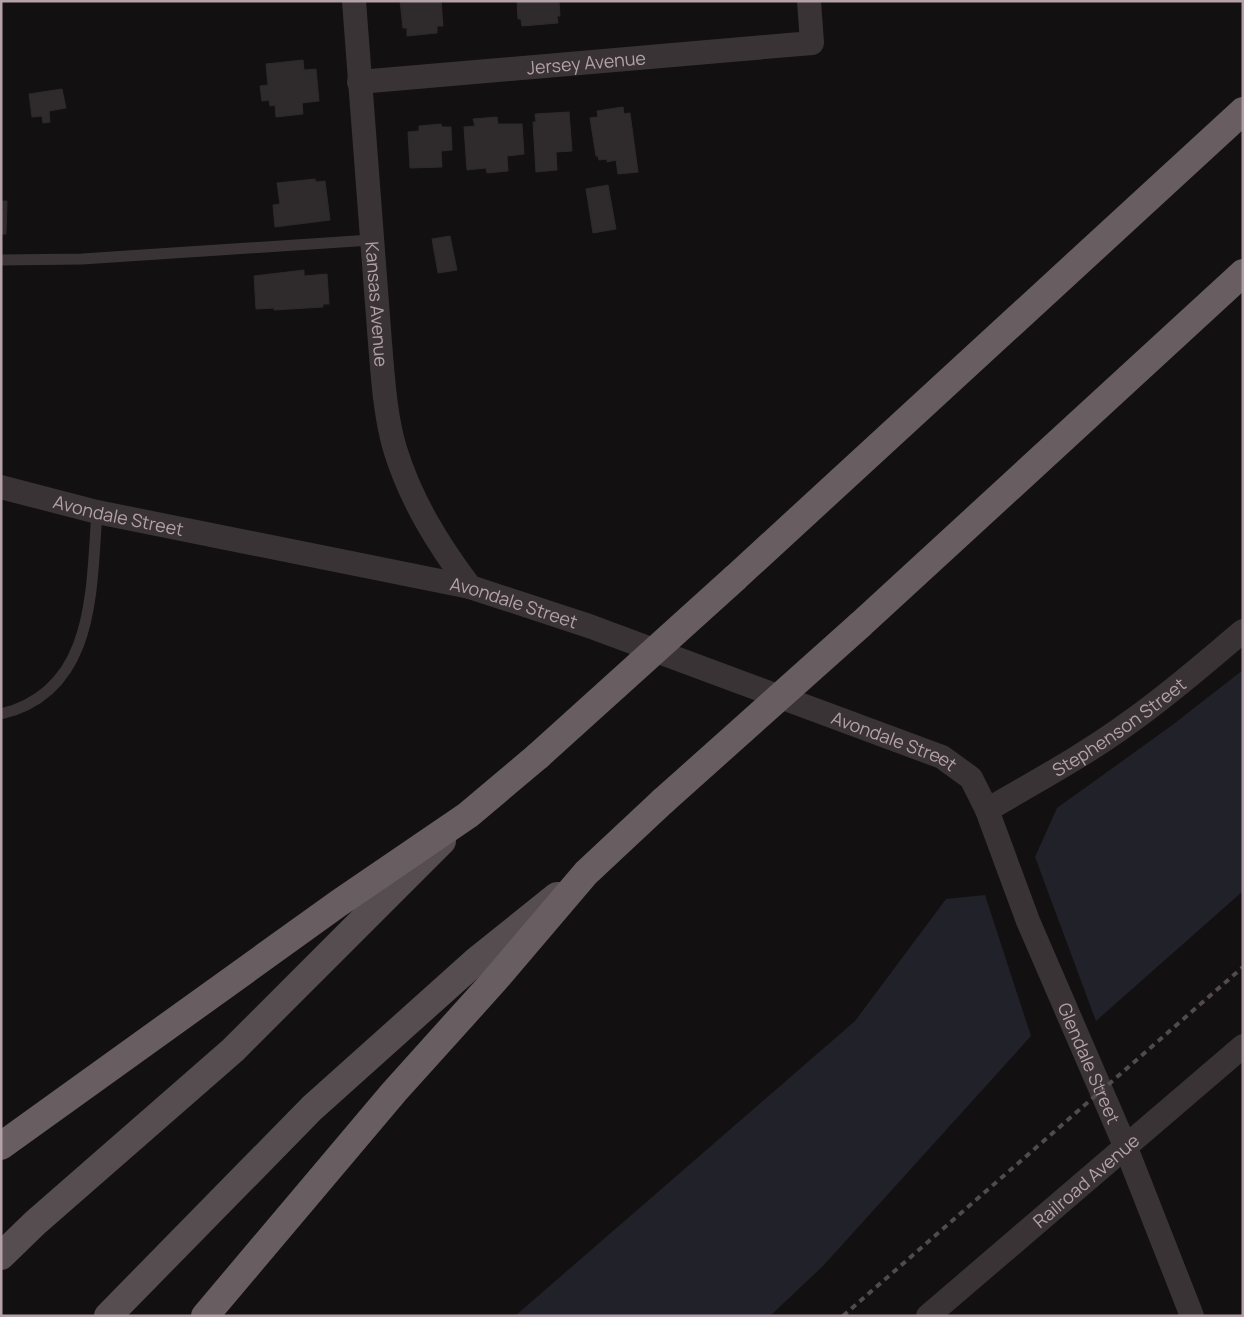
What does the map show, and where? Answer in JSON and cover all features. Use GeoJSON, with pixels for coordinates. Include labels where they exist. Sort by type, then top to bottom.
{"type":"FeatureCollection","features":[{"type":"Feature","properties":{"kind":"highway"},"geometry":{"type":"LineString","coordinates":[[1,1146],[339,903],[468,815],[538,756],[735,578],[1243,111]]}},
{"type":"Feature","properties":{"kind":"highway"},"geometry":{"type":"LineString","coordinates":[[205,1316],[387,1099],[494,981],[586,873],[663,801],[860,625],[1243,273]]}},
{"type":"Feature","properties":{"kind":"main road"},"geometry":{"type":"LineString","coordinates":[[1,1256],[35,1223],[233,1050],[468,815]]}},
{"type":"Feature","properties":{"kind":"main road"},"geometry":{"type":"LineString","coordinates":[[108,1316],[312,1108],[476,961],[586,873]]}},
{"type":"Feature","properties":{"kind":"street","name":"Kansas Avenue"},"geometry":{"type":"LineString","coordinates":[[354,1],[358,82],[385,396],[395,448],[419,511],[440,545],[470,587]]}},
{"type":"Feature","properties":{"kind":"street","name":"Jersey Avenue"},"geometry":{"type":"LineString","coordinates":[[358,82],[812,43],[809,1]]}},
{"type":"Feature","properties":{"kind":"street","name":"Avondale Street"},"geometry":{"type":"LineString","coordinates":[[1,487],[97,512],[470,587],[590,626],[942,757],[971,778],[987,810]]}},
{"type":"Feature","properties":{"kind":"street","name":"Stephenson Street"},"geometry":{"type":"LineString","coordinates":[[987,810],[1078,757],[1130,722],[1182,683],[1243,631]]}},
{"type":"Feature","properties":{"kind":"street","name":"Glendale Street"},"geometry":{"type":"LineString","coordinates":[[987,810],[1028,921],[1126,1148],[1192,1316]]}},
{"type":"Feature","properties":{"kind":"street","name":"Railroad Avenue"},"geometry":{"type":"LineString","coordinates":[[928,1316],[1243,1046]]}},
{"type":"Feature","properties":{"kind":"lane"},"geometry":{"type":"LineString","coordinates":[[1,260],[82,259],[372,240]]}},
{"type":"Feature","properties":{"kind":"lane"},"geometry":{"type":"LineString","coordinates":[[1,714],[18,710],[54,686],[80,647],[91,600],[97,512]]}},
{"type":"Feature","properties":{"kind":"shaded area"},"geometry":{"type":"Polygon","coordinates":[[[1243,670],[1243,891],[1096,1021],[1035,857],[1057,808],[1171,726],[1243,670]]]}},
{"type":"Feature","properties":{"kind":"shaded area"},"geometry":{"type":"Polygon","coordinates":[[[985,895],[1031,1036],[823,1266],[770,1316],[515,1316],[855,1021],[946,899],[985,895]]]}},
{"type":"Feature","properties":{"kind":"building"},"geometry":{"type":"Polygon","coordinates":[[[400,1],[441,1],[443,26],[437,26],[437,33],[407,36],[407,28],[403,28],[400,1]]]}},
{"type":"Feature","properties":{"kind":"building"},"geometry":{"type":"Polygon","coordinates":[[[517,1],[559,1],[560,16],[557,16],[558,23],[522,26],[521,19],[518,19],[517,1]]]}},
{"type":"Feature","properties":{"kind":"building"},"geometry":{"type":"Polygon","coordinates":[[[303,60],[304,70],[316,69],[319,101],[302,103],[303,114],[276,117],[275,105],[270,106],[269,100],[262,101],[260,86],[268,85],[266,64],[303,60]]]}},
{"type":"Feature","properties":{"kind":"building"},"geometry":{"type":"Polygon","coordinates":[[[62,89],[66,108],[49,111],[50,122],[43,123],[42,116],[32,117],[29,94],[62,89]]]}},
{"type":"Feature","properties":{"kind":"building"},"geometry":{"type":"Polygon","coordinates":[[[623,107],[624,114],[630,113],[638,172],[618,174],[616,160],[607,162],[607,159],[599,160],[598,156],[596,156],[590,118],[598,117],[597,111],[623,107]]]}},
{"type":"Feature","properties":{"kind":"building"},"geometry":{"type":"Polygon","coordinates":[[[569,112],[572,151],[556,152],[557,170],[536,172],[533,122],[536,122],[535,114],[569,112]]]}},
{"type":"Feature","properties":{"kind":"building"},"geometry":{"type":"Polygon","coordinates":[[[497,117],[498,124],[522,124],[524,154],[507,156],[508,171],[487,173],[486,168],[467,170],[464,127],[475,126],[473,119],[497,117]]]}},
{"type":"Feature","properties":{"kind":"building"},"geometry":{"type":"Polygon","coordinates":[[[441,124],[442,127],[451,127],[452,150],[441,151],[442,167],[410,168],[408,132],[419,131],[419,126],[441,124]]]}},
{"type":"Feature","properties":{"kind":"building"},"geometry":{"type":"Polygon","coordinates":[[[315,179],[316,182],[325,181],[330,220],[275,227],[273,205],[280,204],[277,183],[315,179]]]}},
{"type":"Feature","properties":{"kind":"building"},"geometry":{"type":"Polygon","coordinates":[[[608,185],[616,229],[593,233],[586,189],[608,185]]]}},
{"type":"Feature","properties":{"kind":"building"},"geometry":{"type":"Polygon","coordinates":[[[1,201],[7,201],[6,234],[1,234],[1,201]]]}},
{"type":"Feature","properties":{"kind":"building"},"geometry":{"type":"Polygon","coordinates":[[[450,236],[457,270],[438,273],[432,239],[450,236]]]}},
{"type":"Feature","properties":{"kind":"building"},"geometry":{"type":"Polygon","coordinates":[[[304,270],[304,276],[327,274],[329,304],[323,304],[323,307],[274,310],[274,308],[256,309],[254,276],[304,270]]]}},
{"type":"Feature","properties":{"kind":"railway"},"geometry":{"type":"LineString","coordinates":[[843,1316],[1243,967]]}}]}
